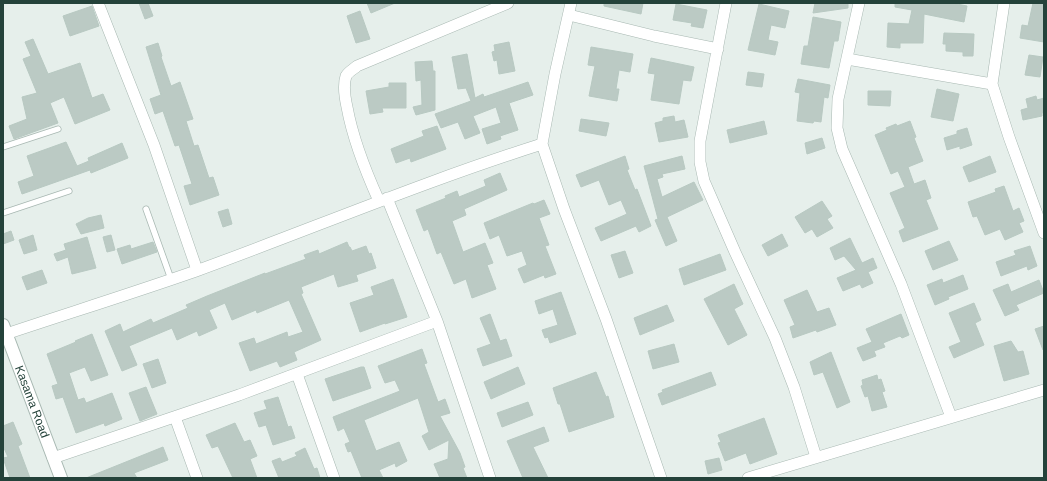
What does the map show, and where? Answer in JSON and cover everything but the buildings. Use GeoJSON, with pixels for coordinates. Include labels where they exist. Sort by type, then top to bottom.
{"type":"FeatureCollection","features":[{"type":"Feature","properties":{"kind":"street"},"geometry":{"type":"LineString","coordinates":[[98,3],[154,145],[197,270]]}},
{"type":"Feature","properties":{"kind":"street"},"geometry":{"type":"LineString","coordinates":[[490,478],[437,321],[383,199],[357,148],[350,124],[345,82],[347,74],[357,66],[508,3]]}},
{"type":"Feature","properties":{"kind":"street"},"geometry":{"type":"LineString","coordinates":[[571,3],[555,74],[542,144],[564,209],[606,319],[661,478]]}},
{"type":"Feature","properties":{"kind":"street"},"geometry":{"type":"LineString","coordinates":[[726,3],[700,141],[700,162],[704,181],[775,338],[794,387],[816,457]]}},
{"type":"Feature","properties":{"kind":"street"},"geometry":{"type":"LineString","coordinates":[[859,3],[838,99],[837,128],[842,149],[901,284],[951,417]]}},
{"type":"Feature","properties":{"kind":"street"},"geometry":{"type":"LineString","coordinates":[[1004,3],[992,84],[1009,137],[1044,232]]}},
{"type":"Feature","properties":{"kind":"street"},"geometry":{"type":"LineString","coordinates":[[569,15],[654,36],[718,49]]}},
{"type":"Feature","properties":{"kind":"street"},"geometry":{"type":"LineString","coordinates":[[847,59],[992,84]]}},
{"type":"Feature","properties":{"kind":"street"},"geometry":{"type":"LineString","coordinates":[[5,336],[197,270],[383,199],[542,144]]}},
{"type":"Feature","properties":{"kind":"street"},"geometry":{"type":"LineString","coordinates":[[53,458],[175,418],[437,321]]}},
{"type":"Feature","properties":{"kind":"street","name":"Kasama Road"},"geometry":{"type":"LineString","coordinates":[[5,336],[61,478]]}},
{"type":"Feature","properties":{"kind":"street"},"geometry":{"type":"LineString","coordinates":[[297,374],[334,478]]}},
{"type":"Feature","properties":{"kind":"street"},"geometry":{"type":"LineString","coordinates":[[748,478],[1044,390]]}},
{"type":"Feature","properties":{"kind":"street"},"geometry":{"type":"LineString","coordinates":[[175,418],[197,478]]}},
{"type":"Feature","properties":{"kind":"lane"},"geometry":{"type":"LineString","coordinates":[[3,147],[58,129]]}},
{"type":"Feature","properties":{"kind":"lane"},"geometry":{"type":"LineString","coordinates":[[3,213],[69,191]]}},
{"type":"Feature","properties":{"kind":"lane"},"geometry":{"type":"LineString","coordinates":[[146,209],[171,279]]}}]}
